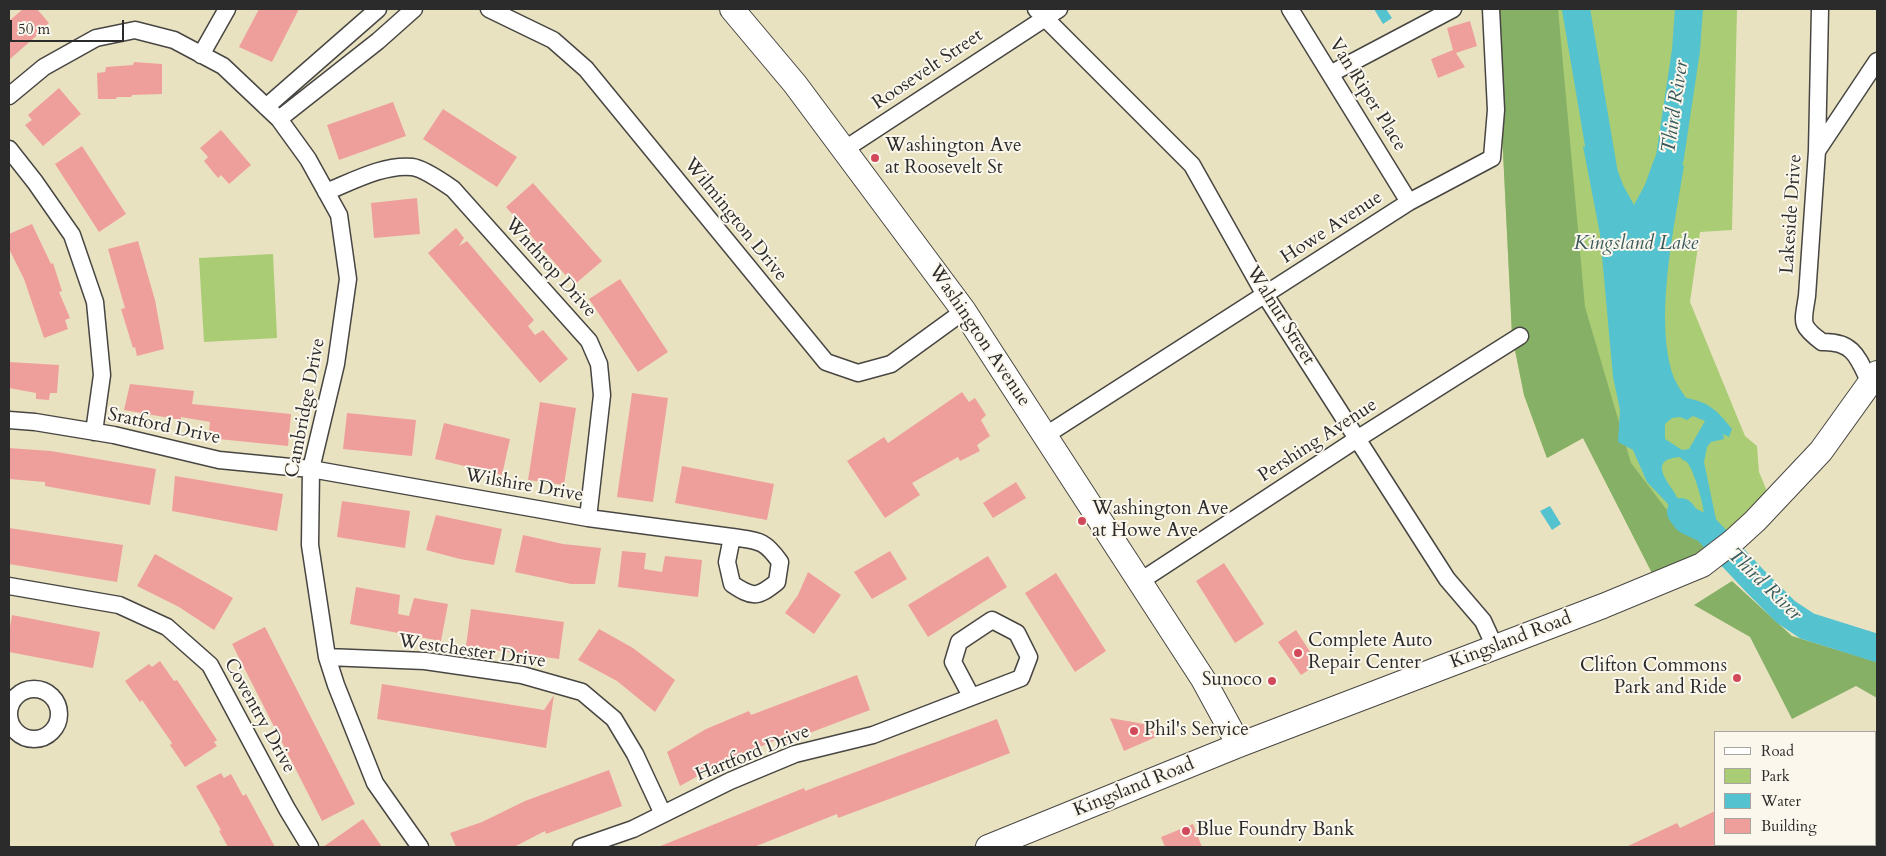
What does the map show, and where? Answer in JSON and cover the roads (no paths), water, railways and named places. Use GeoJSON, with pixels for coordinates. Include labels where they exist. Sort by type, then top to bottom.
{"type":"FeatureCollection","features":[{"type":"Feature","properties":{"kind":"main road","name":"Washington Avenue"},"geometry":{"type":"LineString","coordinates":[[732,9],[795,84],[845,149],[964,311],[1046,435],[1202,679],[1240,745]]}},
{"type":"Feature","properties":{"kind":"main road","name":"Kingsland Road"},"geometry":{"type":"LineString","coordinates":[[988,847],[1240,745],[1666,581],[1702,565],[1714,557],[1755,521],[1803,471],[1821,451],[1874,378]]}},
{"type":"Feature","properties":{"kind":"street"},"geometry":{"type":"LineString","coordinates":[[202,55],[227,9]]}},
{"type":"Feature","properties":{"kind":"street"},"geometry":{"type":"LineString","coordinates":[[266,107],[378,9]]}},
{"type":"Feature","properties":{"kind":"street"},"geometry":{"type":"LineString","coordinates":[[279,119],[414,9]]}},
{"type":"Feature","properties":{"kind":"street","name":"Wilmington Drive"},"geometry":{"type":"LineString","coordinates":[[489,9],[553,40],[586,69],[826,362],[858,374],[891,364],[964,311]]}},
{"type":"Feature","properties":{"kind":"street","name":"Roosevelt Street"},"geometry":{"type":"LineString","coordinates":[[845,149],[1040,13],[1059,9]]}},
{"type":"Feature","properties":{"kind":"street","name":"Van Riper Place"},"geometry":{"type":"LineString","coordinates":[[1290,9],[1410,202]]}},
{"type":"Feature","properties":{"kind":"street"},"geometry":{"type":"LineString","coordinates":[[1330,74],[1453,9]]}},
{"type":"Feature","properties":{"kind":"street","name":"Howe Avenue"},"geometry":{"type":"LineString","coordinates":[[1046,435],[1410,202],[1492,158],[1496,110],[1491,9]]}},
{"type":"Feature","properties":{"kind":"street","name":"Lakeside Drive"},"geometry":{"type":"LineString","coordinates":[[1820,9],[1817,151],[1804,318],[1806,329],[1822,342],[1835,342],[1852,349],[1874,378]]}},
{"type":"Feature","properties":{"kind":"street","name":"Walnut Street"},"geometry":{"type":"LineString","coordinates":[[1040,13],[1192,164],[1265,295],[1447,579],[1486,625],[1495,647]]}},
{"type":"Feature","properties":{"kind":"street","name":"Cambridge Drive"},"geometry":{"type":"LineString","coordinates":[[9,96],[44,67],[96,38],[135,30],[174,40],[223,66],[279,119],[308,159],[339,215],[348,279],[336,364],[311,469],[310,545],[327,657],[336,685],[375,783],[420,847]]}},
{"type":"Feature","properties":{"kind":"street"},"geometry":{"type":"LineString","coordinates":[[1817,151],[1877,61]]}},
{"type":"Feature","properties":{"kind":"street"},"geometry":{"type":"LineString","coordinates":[[9,149],[72,235],[95,302],[102,375],[94,432]]}},
{"type":"Feature","properties":{"kind":"street","name":"Wnthrop Drive"},"geometry":{"type":"LineString","coordinates":[[326,192],[379,170],[413,167],[438,179],[453,189],[589,341],[599,364],[602,395],[588,518]]}},
{"type":"Feature","properties":{"kind":"street","name":"Pershing Avenue"},"geometry":{"type":"LineString","coordinates":[[1139,582],[1357,439],[1520,336]]}},
{"type":"Feature","properties":{"kind":"street","name":"Sratford Drive"},"geometry":{"type":"LineString","coordinates":[[9,420],[35,422],[114,435],[219,460],[311,469]]}},
{"type":"Feature","properties":{"kind":"street","name":"Wilshire Drive"},"geometry":{"type":"LineString","coordinates":[[311,469],[588,518],[732,537]]}},
{"type":"Feature","properties":{"kind":"street","name":"Coventry Drive"},"geometry":{"type":"LineString","coordinates":[[9,586],[119,605],[167,627],[210,665],[287,809],[310,847]]}},
{"type":"Feature","properties":{"kind":"street"},"geometry":{"type":"LineString","coordinates":[[992,620],[1017,633],[1030,657],[1021,678],[971,696],[953,662],[959,642],[992,620]]}},
{"type":"Feature","properties":{"kind":"street","name":"Westchester Drive"},"geometry":{"type":"LineString","coordinates":[[327,657],[424,661],[522,675],[582,692],[614,719],[635,754],[663,814]]}},
{"type":"Feature","properties":{"kind":"street","name":"Hartford Drive"},"geometry":{"type":"LineString","coordinates":[[581,847],[634,829],[730,781],[795,754],[873,735],[971,696]]}},
{"type":"Feature","properties":{"kind":"water"},"geometry":{"type":"Polygon","coordinates":[[[1374,9],[1386,9],[1392,18],[1383,24],[1374,9]]]}},
{"type":"Feature","properties":{"kind":"water","name":"Kingsland Lake"},"geometry":{"type":"Polygon","coordinates":[[[1583,146],[1614,161],[1623,185],[1634,205],[1646,183],[1654,160],[1684,165],[1668,272],[1665,329],[1668,355],[1674,378],[1686,398],[1701,402],[1712,408],[1732,429],[1729,437],[1723,434],[1724,439],[1711,442],[1707,447],[1704,462],[1718,529],[1705,538],[1697,531],[1687,529],[1677,518],[1667,503],[1647,482],[1633,450],[1618,442],[1620,410],[1613,377],[1600,234],[1583,146]],[[1693,416],[1687,420],[1680,417],[1672,418],[1665,424],[1665,439],[1682,450],[1689,449],[1705,421],[1693,416]],[[1680,457],[1665,461],[1662,465],[1663,474],[1685,508],[1691,514],[1701,517],[1704,514],[1695,479],[1690,466],[1680,457]]]}},
{"type":"Feature","properties":{"kind":"water"},"geometry":{"type":"Polygon","coordinates":[[[1550,506],[1561,524],[1552,530],[1540,511],[1550,506]]]}},
{"type":"Feature","properties":{"kind":"waterway","name":"Third River"},"geometry":{"type":"LineString","coordinates":[[1576,9],[1607,192]]}},
{"type":"Feature","properties":{"kind":"waterway","name":"Third River"},"geometry":{"type":"LineString","coordinates":[[1655,198],[1670,157],[1686,50],[1689,9]]}},
{"type":"Feature","properties":{"kind":"waterway","name":"Third River"},"geometry":{"type":"LineString","coordinates":[[1681,512],[1687,520],[1706,529],[1786,612],[1807,626],[1877,648]]}},
{"type":"Feature","properties":{"kind":"place","name":"Washington Ave at Roosevelt St"},"geometry":{"type":"Point","coordinates":[875,158]}},
{"type":"Feature","properties":{"kind":"place","name":"Washington Ave at Howe Ave"},"geometry":{"type":"Point","coordinates":[1082,521]}},
{"type":"Feature","properties":{"kind":"place","name":"Complete Auto Repair Center"},"geometry":{"type":"Point","coordinates":[1298,653]}},
{"type":"Feature","properties":{"kind":"place","name":"Clifton Commons Park and Ride"},"geometry":{"type":"Point","coordinates":[1737,678]}},
{"type":"Feature","properties":{"kind":"place","name":"Sunoco"},"geometry":{"type":"Point","coordinates":[1272,681]}},
{"type":"Feature","properties":{"kind":"place","name":"Phil's Service"},"geometry":{"type":"Point","coordinates":[1134,731]}},
{"type":"Feature","properties":{"kind":"place","name":"Blue Foundry Bank"},"geometry":{"type":"Point","coordinates":[1186,831]}}]}
